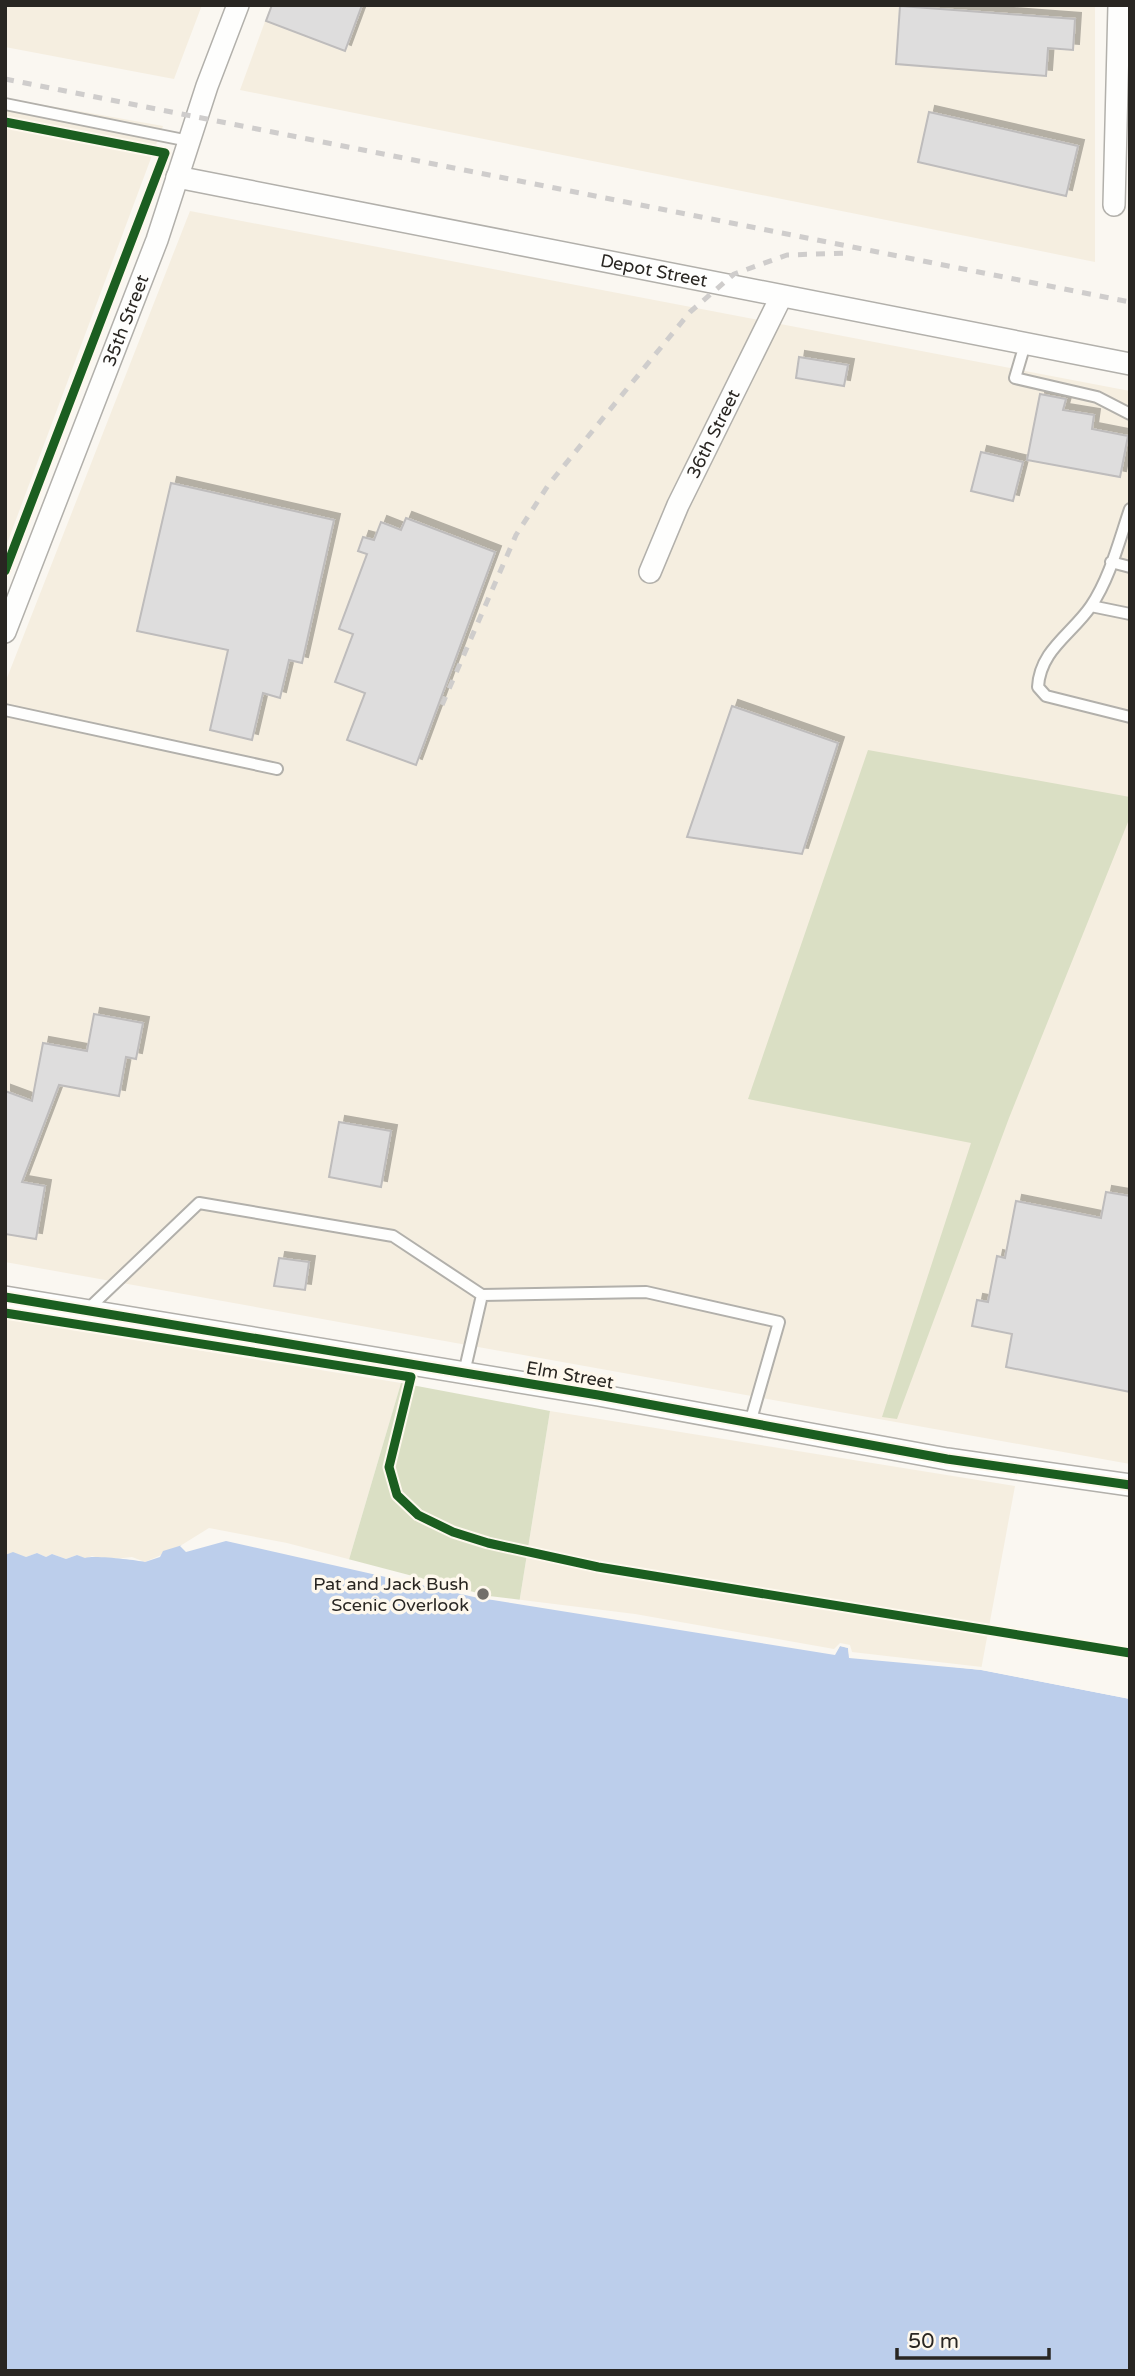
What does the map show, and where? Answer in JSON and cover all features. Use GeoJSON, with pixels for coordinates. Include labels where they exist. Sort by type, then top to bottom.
{"type":"FeatureCollection","features":[{"type":"Feature","properties":{"kind":"street","name":"35th Street"},"geometry":{"type":"LineString","coordinates":[[5,632],[157,240],[238,5]]}},
{"type":"Feature","properties":{"kind":"street"},"geometry":{"type":"LineString","coordinates":[[1114,205],[1119,5]]}},
{"type":"Feature","properties":{"kind":"street","name":"Depot Street"},"geometry":{"type":"LineString","coordinates":[[177,177],[1130,364]]}},
{"type":"Feature","properties":{"kind":"street","name":"36th Street"},"geometry":{"type":"LineString","coordinates":[[650,572],[678,505],[781,297]]}},
{"type":"Feature","properties":{"kind":"street","name":"Elm Street"},"geometry":{"type":"LineString","coordinates":[[5,1297],[464,1373],[947,1459],[1130,1485]]}},
{"type":"Feature","properties":{"kind":"lane"},"geometry":{"type":"LineString","coordinates":[[5,104],[189,141]]}},
{"type":"Feature","properties":{"kind":"lane"},"geometry":{"type":"LineString","coordinates":[[1024,344],[1015,378],[1097,397],[1130,414]]}},
{"type":"Feature","properties":{"kind":"lane"},"geometry":{"type":"LineString","coordinates":[[1130,509],[1111,562],[1091,606],[1060,639],[1039,671],[1038,687],[1046,696],[1130,717]]}},
{"type":"Feature","properties":{"kind":"lane"},"geometry":{"type":"LineString","coordinates":[[1111,562],[1130,567]]}},
{"type":"Feature","properties":{"kind":"lane"},"geometry":{"type":"LineString","coordinates":[[1091,606],[1130,614]]}},
{"type":"Feature","properties":{"kind":"lane"},"geometry":{"type":"LineString","coordinates":[[5,710],[277,769]]}},
{"type":"Feature","properties":{"kind":"lane"},"geometry":{"type":"LineString","coordinates":[[87,1310],[200,1203],[393,1236],[482,1295],[646,1292],[779,1322],[750,1423]]}},
{"type":"Feature","properties":{"kind":"lane"},"geometry":{"type":"LineString","coordinates":[[464,1373],[482,1295]]}},
{"type":"Feature","properties":{"kind":"shaded area"},"geometry":{"type":"Polygon","coordinates":[[[5,5],[202,5],[174,79],[5,47],[5,5]]]}},
{"type":"Feature","properties":{"kind":"shaded area"},"geometry":{"type":"Polygon","coordinates":[[[271,5],[1095,5],[1095,262],[240,90],[271,5]]]}},
{"type":"Feature","properties":{"kind":"shaded area"},"geometry":{"type":"Polygon","coordinates":[[[5,98],[163,126],[5,549],[5,98]]]}},
{"type":"Feature","properties":{"kind":"shaded area"},"geometry":{"type":"Polygon","coordinates":[[[190,211],[1130,391],[1130,1464],[5,1262],[5,683],[190,211]]]}},
{"type":"Feature","properties":{"kind":"shaded area"},"geometry":{"type":"Polygon","coordinates":[[[5,1319],[401,1383],[348,1563],[189,1543],[145,1562],[132,1557],[105,1560],[92,1556],[85,1559],[77,1555],[66,1559],[52,1554],[46,1557],[37,1553],[26,1557],[5,1555],[5,1319]]]}},
{"type":"Feature","properties":{"kind":"shaded area"},"geometry":{"type":"Polygon","coordinates":[[[550,1411],[1015,1486],[981,1670],[849,1655],[519,1604],[550,1411]]]}},
{"type":"Feature","properties":{"kind":"green space"},"geometry":{"type":"Polygon","coordinates":[[[868,750],[1130,797],[1130,817],[1009,1118],[897,1419],[882,1417],[971,1143],[748,1099],[868,750]]]}},
{"type":"Feature","properties":{"kind":"green space"},"geometry":{"type":"Polygon","coordinates":[[[401,1383],[550,1411],[519,1604],[468,1595],[348,1563],[401,1383]]]}},
{"type":"Feature","properties":{"kind":"water"},"geometry":{"type":"Polygon","coordinates":[[[208,1531],[489,1599],[634,1617],[836,1652],[840,1646],[848,1648],[849,1655],[981,1670],[1130,1699],[1130,2371],[5,2371],[5,1555],[13,1552],[26,1557],[37,1553],[66,1559],[77,1555],[85,1558],[105,1557],[145,1562],[160,1557],[163,1551],[189,1543],[208,1531]]]}},
{"type":"Feature","properties":{"kind":"pier"},"geometry":{"type":"Polygon","coordinates":[[[209,1528],[287,1543],[489,1596],[635,1614],[834,1649],[840,1643],[850,1645],[852,1652],[982,1667],[1130,1695],[1130,1699],[982,1670],[849,1658],[848,1648],[840,1646],[835,1655],[474,1597],[226,1541],[186,1552],[180,1546],[209,1528]]]}},
{"type":"Feature","properties":{"kind":"building"},"geometry":{"type":"Polygon","coordinates":[[[272,5],[362,5],[345,51],[266,21],[272,5]]]}},
{"type":"Feature","properties":{"kind":"building"},"geometry":{"type":"Polygon","coordinates":[[[900,6],[1075,19],[1073,50],[1048,48],[1046,76],[896,64],[900,6]]]}},
{"type":"Feature","properties":{"kind":"building"},"geometry":{"type":"Polygon","coordinates":[[[929,112],[1078,146],[1066,196],[918,162],[929,112]]]}},
{"type":"Feature","properties":{"kind":"building"},"geometry":{"type":"Polygon","coordinates":[[[799,357],[848,365],[844,386],[796,378],[799,357]]]}},
{"type":"Feature","properties":{"kind":"building"},"geometry":{"type":"Polygon","coordinates":[[[1040,394],[1066,399],[1063,410],[1094,415],[1092,429],[1128,436],[1120,477],[1027,460],[1040,394]]]}},
{"type":"Feature","properties":{"kind":"building"},"geometry":{"type":"Polygon","coordinates":[[[981,452],[1023,462],[1013,501],[971,491],[981,452]]]}},
{"type":"Feature","properties":{"kind":"building"},"geometry":{"type":"Polygon","coordinates":[[[171,483],[334,520],[302,663],[289,660],[280,698],[263,693],[252,740],[210,730],[228,650],[137,631],[171,483]]]}},
{"type":"Feature","properties":{"kind":"building"},"geometry":{"type":"Polygon","coordinates":[[[406,518],[495,552],[416,765],[347,740],[365,693],[335,682],[353,634],[339,629],[367,554],[358,551],[363,537],[374,540],[381,522],[401,530],[406,518]]]}},
{"type":"Feature","properties":{"kind":"building"},"geometry":{"type":"Polygon","coordinates":[[[732,706],[838,743],[802,854],[687,837],[732,706]]]}},
{"type":"Feature","properties":{"kind":"building"},"geometry":{"type":"Polygon","coordinates":[[[94,1014],[143,1023],[136,1059],[126,1057],[119,1096],[59,1085],[22,1182],[45,1186],[36,1239],[5,1234],[5,1091],[32,1101],[43,1043],[87,1051],[94,1014]]]}},
{"type":"Feature","properties":{"kind":"building"},"geometry":{"type":"Polygon","coordinates":[[[339,1122],[391,1131],[381,1187],[329,1177],[339,1122]]]}},
{"type":"Feature","properties":{"kind":"building"},"geometry":{"type":"Polygon","coordinates":[[[1106,1192],[1130,1196],[1130,1392],[1006,1367],[1012,1334],[972,1326],[977,1300],[988,1302],[997,1256],[1005,1258],[1016,1201],[1101,1218],[1106,1192]]]}},
{"type":"Feature","properties":{"kind":"building"},"geometry":{"type":"Polygon","coordinates":[[[279,1258],[309,1262],[305,1290],[274,1286],[279,1258]]]}},
{"type":"Feature","properties":{"kind":"railway"},"geometry":{"type":"LineString","coordinates":[[5,79],[1130,302]]}},
{"type":"Feature","properties":{"kind":"railway"},"geometry":{"type":"LineString","coordinates":[[442,705],[516,535],[549,484],[690,312],[734,274],[787,255],[849,253]]}},
{"type":"Feature","properties":{"kind":"cycle path"},"geometry":{"type":"LineString","coordinates":[[5,122],[165,153],[5,571]]}},
{"type":"Feature","properties":{"kind":"cycle path"},"geometry":{"type":"LineString","coordinates":[[5,1297],[598,1395],[947,1459],[1130,1485]]}},
{"type":"Feature","properties":{"kind":"cycle path"},"geometry":{"type":"LineString","coordinates":[[5,1313],[411,1377],[389,1467],[397,1495],[418,1515],[453,1532],[488,1543],[598,1567],[1130,1653]]}},
{"type":"Feature","properties":{"kind":"place","name":"Pat and Jack Bush Scenic Overlook"},"geometry":{"type":"Point","coordinates":[483,1594]}}]}
